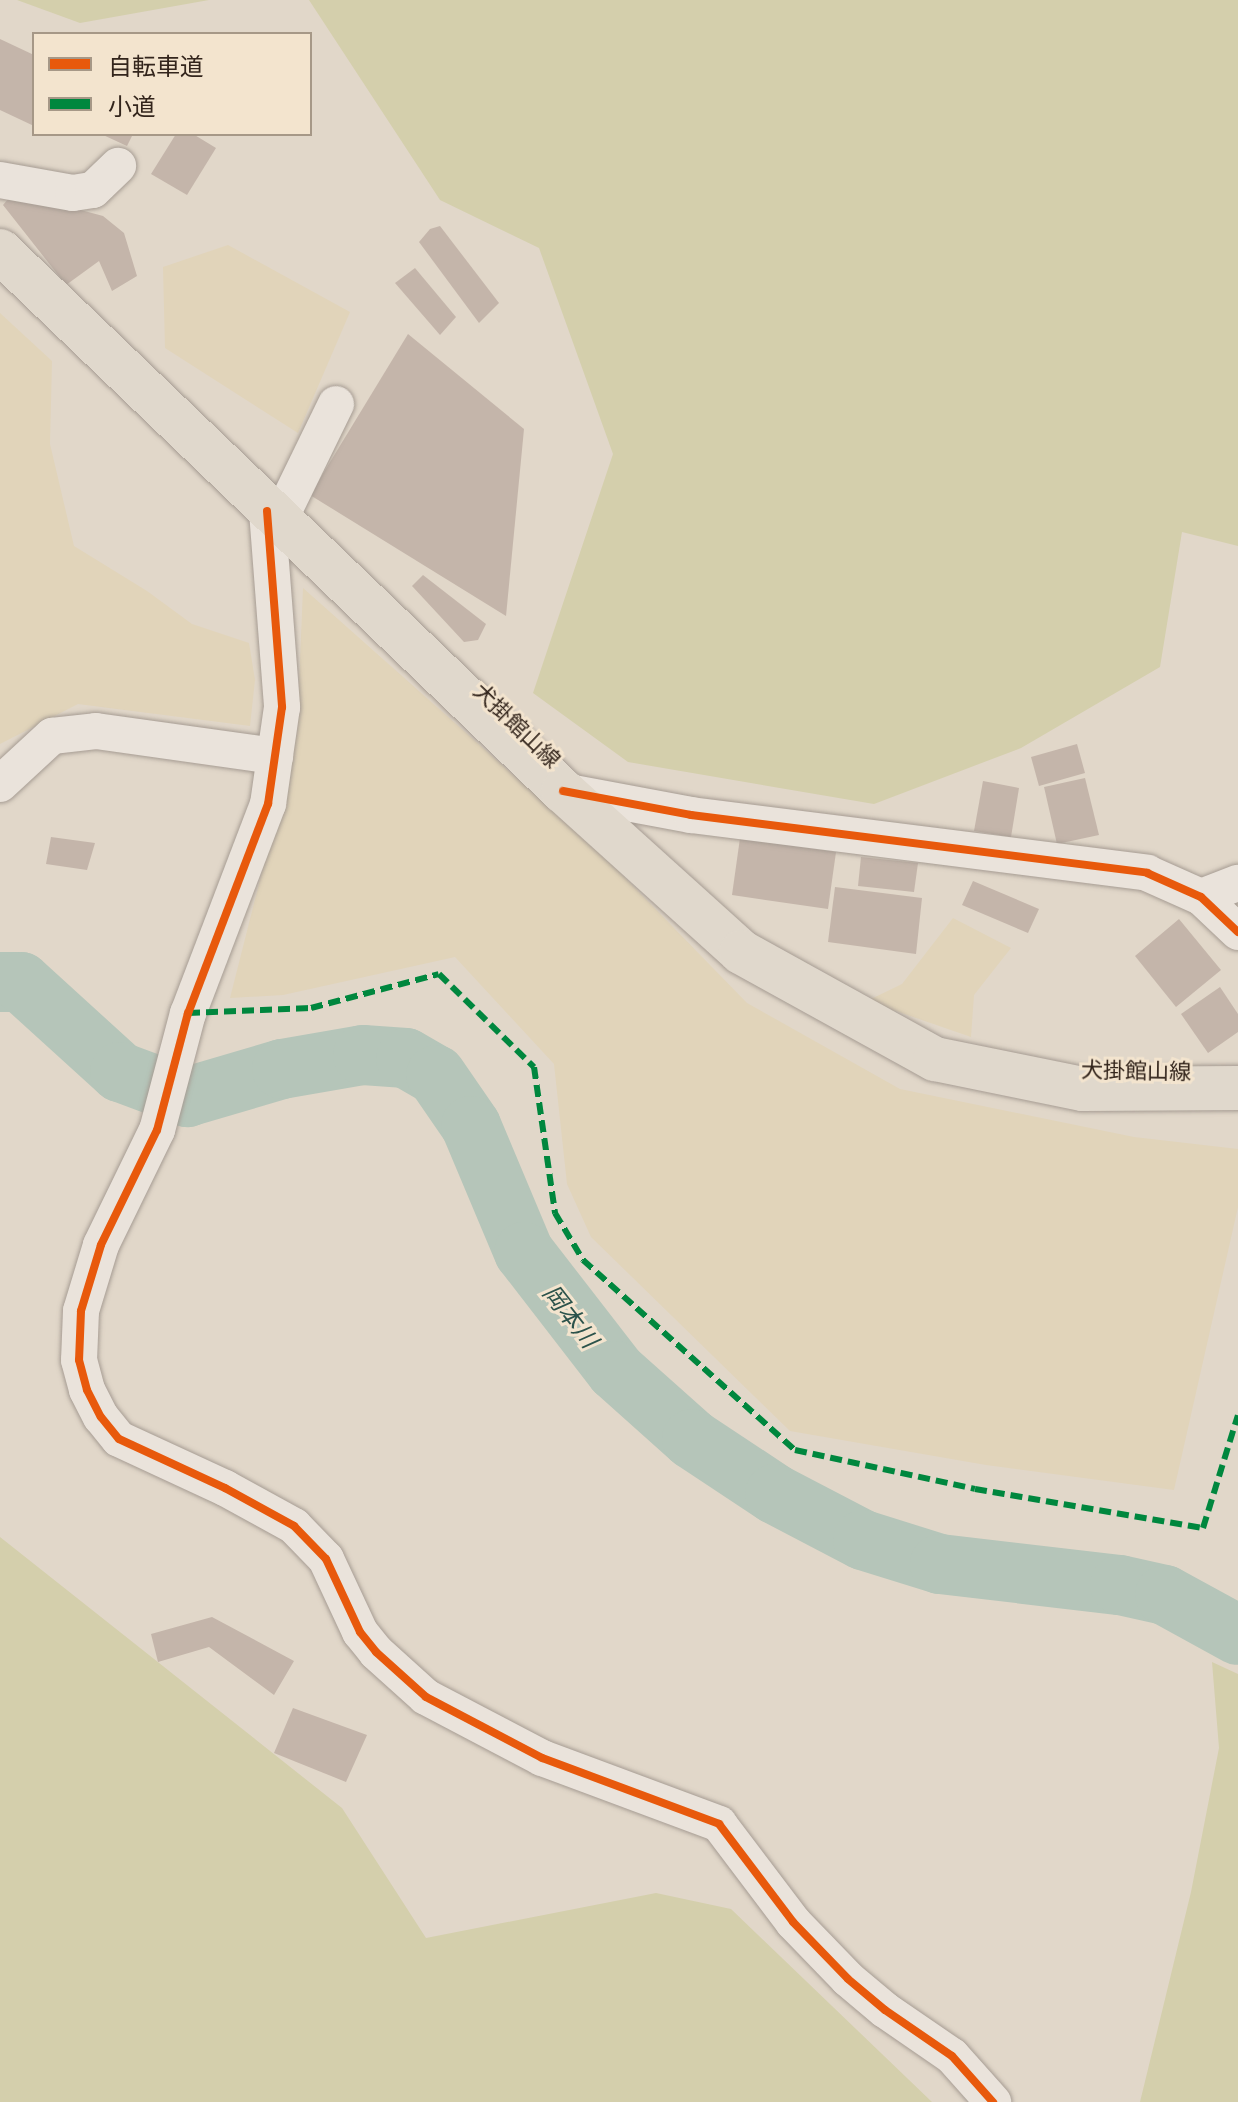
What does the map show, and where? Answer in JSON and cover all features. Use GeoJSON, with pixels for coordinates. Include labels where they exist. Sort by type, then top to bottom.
{"type":"FeatureCollection","features":[{"type":"Feature","properties":{"kind":"main road","name":"犬掛館山線"},"geometry":{"type":"LineString","coordinates":[[0,251],[563,791],[741,952],[935,1059],[1083,1089],[1238,1088]]}},
{"type":"Feature","properties":{"kind":"street"},"geometry":{"type":"LineString","coordinates":[[0,180],[93,190],[118,166]]}},
{"type":"Feature","properties":{"kind":"street"},"geometry":{"type":"LineString","coordinates":[[336,404],[273,516],[282,707],[268,804],[188,1013],[157,1130],[101,1245],[81,1311],[79,1360],[87,1390],[119,1439],[225,1488],[294,1526],[326,1559],[360,1632],[376,1652],[426,1697],[542,1758],[719,1824],[793,1922],[848,1979],[885,2010],[952,2056],[993,2102]]}},
{"type":"Feature","properties":{"kind":"street"},"geometry":{"type":"LineString","coordinates":[[0,784],[52,736],[96,731],[275,756]]}},
{"type":"Feature","properties":{"kind":"street"},"geometry":{"type":"LineString","coordinates":[[563,791],[691,815],[1147,873],[1201,897],[1238,932]]}},
{"type":"Feature","properties":{"kind":"street"},"geometry":{"type":"LineString","coordinates":[[1201,897],[1238,883]]}},
{"type":"Feature","properties":{"kind":"shaded area"},"geometry":{"type":"Polygon","coordinates":[[[17,0],[209,0],[80,23],[17,0]]]}},
{"type":"Feature","properties":{"kind":"shaded area"},"geometry":{"type":"Polygon","coordinates":[[[309,0],[1238,0],[1238,546],[1182,532],[1160,667],[1021,748],[874,804],[628,762],[533,693],[613,454],[539,248],[440,200],[309,0]]]}},
{"type":"Feature","properties":{"kind":"shaded area"},"geometry":{"type":"Polygon","coordinates":[[[228,245],[350,312],[298,433],[165,348],[163,267],[228,245]]]}},
{"type":"Feature","properties":{"kind":"shaded area"},"geometry":{"type":"Polygon","coordinates":[[[0,313],[52,361],[50,444],[74,546],[147,591],[192,624],[249,643],[255,680],[250,726],[78,704],[0,744],[0,313]]]}},
{"type":"Feature","properties":{"kind":"shaded area"},"geometry":{"type":"Polygon","coordinates":[[[303,588],[599,851],[747,1003],[900,1089],[1134,1137],[1238,1149],[1238,1207],[1174,1490],[986,1465],[790,1431],[591,1237],[567,1184],[554,1064],[455,957],[283,995],[230,998],[297,734],[303,588]]]}},
{"type":"Feature","properties":{"kind":"shaded area"},"geometry":{"type":"Polygon","coordinates":[[[953,918],[1011,948],[974,995],[971,1037],[867,1001],[902,984],[953,918]]]}},
{"type":"Feature","properties":{"kind":"shaded area"},"geometry":{"type":"Polygon","coordinates":[[[0,1537],[342,1808],[426,1938],[656,1893],[731,1909],[932,2102],[0,2102],[0,1537]]]}},
{"type":"Feature","properties":{"kind":"shaded area"},"geometry":{"type":"Polygon","coordinates":[[[1212,1662],[1238,1674],[1238,2102],[1140,2102],[1191,1892],[1219,1748],[1212,1662]]]}},
{"type":"Feature","properties":{"kind":"building"},"geometry":{"type":"Polygon","coordinates":[[[0,39],[32,54],[32,125],[0,110],[0,39]]]}},
{"type":"Feature","properties":{"kind":"building"},"geometry":{"type":"Polygon","coordinates":[[[105,136],[132,136],[127,146],[105,136]]]}},
{"type":"Feature","properties":{"kind":"building"},"geometry":{"type":"Polygon","coordinates":[[[175,136],[196,136],[216,148],[187,195],[151,174],[175,136]]]}},
{"type":"Feature","properties":{"kind":"building"},"geometry":{"type":"Polygon","coordinates":[[[14,192],[103,216],[124,233],[137,276],[112,291],[99,261],[66,285],[3,205],[14,192]]]}},
{"type":"Feature","properties":{"kind":"building"},"geometry":{"type":"Polygon","coordinates":[[[440,226],[499,303],[479,323],[419,242],[430,229],[440,226]]]}},
{"type":"Feature","properties":{"kind":"building"},"geometry":{"type":"Polygon","coordinates":[[[415,268],[456,317],[440,335],[395,283],[415,268]]]}},
{"type":"Feature","properties":{"kind":"building"},"geometry":{"type":"Polygon","coordinates":[[[408,334],[524,429],[506,616],[310,495],[408,334]]]}},
{"type":"Feature","properties":{"kind":"building"},"geometry":{"type":"Polygon","coordinates":[[[423,575],[486,624],[478,640],[464,642],[412,586],[423,575]]]}},
{"type":"Feature","properties":{"kind":"building"},"geometry":{"type":"Polygon","coordinates":[[[1077,744],[1085,773],[1039,786],[1031,757],[1077,744]]]}},
{"type":"Feature","properties":{"kind":"building"},"geometry":{"type":"Polygon","coordinates":[[[1085,778],[1099,835],[1057,844],[1044,787],[1085,778]]]}},
{"type":"Feature","properties":{"kind":"building"},"geometry":{"type":"Polygon","coordinates":[[[983,781],[1019,788],[1011,837],[974,831],[983,781]]]}},
{"type":"Feature","properties":{"kind":"building"},"geometry":{"type":"Polygon","coordinates":[[[51,837],[95,843],[87,870],[46,864],[51,837]]]}},
{"type":"Feature","properties":{"kind":"building"},"geometry":{"type":"Polygon","coordinates":[[[740,838],[836,852],[828,909],[732,895],[740,838]]]}},
{"type":"Feature","properties":{"kind":"building"},"geometry":{"type":"Polygon","coordinates":[[[861,857],[918,863],[914,892],[858,886],[861,857]]]}},
{"type":"Feature","properties":{"kind":"building"},"geometry":{"type":"Polygon","coordinates":[[[973,881],[1039,909],[1028,933],[962,905],[973,881]]]}},
{"type":"Feature","properties":{"kind":"building"},"geometry":{"type":"Polygon","coordinates":[[[835,887],[922,898],[916,954],[828,942],[835,887]]]}},
{"type":"Feature","properties":{"kind":"building"},"geometry":{"type":"Polygon","coordinates":[[[1179,919],[1221,970],[1176,1007],[1135,956],[1179,919]]]}},
{"type":"Feature","properties":{"kind":"building"},"geometry":{"type":"Polygon","coordinates":[[[1220,987],[1238,1014],[1238,1032],[1208,1053],[1181,1014],[1220,987]]]}},
{"type":"Feature","properties":{"kind":"building"},"geometry":{"type":"Polygon","coordinates":[[[212,1617],[294,1661],[274,1695],[209,1647],[158,1662],[151,1634],[212,1617]]]}},
{"type":"Feature","properties":{"kind":"building"},"geometry":{"type":"Polygon","coordinates":[[[293,1708],[367,1735],[346,1782],[274,1753],[293,1708]]]}},
{"type":"Feature","properties":{"kind":"waterway","name":"岡本川"},"geometry":{"type":"LineString","coordinates":[[0,982],[21,982],[120,1072],[187,1097],[282,1069],[363,1055],[406,1058],[436,1075],[471,1126],[524,1252],[616,1371],[692,1439],[775,1494],[863,1540],[940,1564],[1120,1585],[1165,1595],[1238,1635]]}},
{"type":"Feature","properties":{"kind":"marked path"},"geometry":{"type":"LineString","coordinates":[[188,1013],[311,1008],[439,974],[534,1067],[555,1213],[583,1260],[795,1450],[975,1489],[1203,1528],[1238,1415]]}},
{"type":"Feature","properties":{"kind":"cycle path"},"geometry":{"type":"LineString","coordinates":[[267,511],[282,707],[268,804],[188,1013],[157,1130],[101,1245],[81,1311],[79,1360],[87,1390],[101,1417],[119,1439],[225,1488],[294,1526],[326,1559],[360,1632],[376,1652],[426,1697],[542,1758],[719,1824],[793,1922],[848,1979],[885,2010],[952,2056],[993,2102]]}},
{"type":"Feature","properties":{"kind":"cycle path"},"geometry":{"type":"LineString","coordinates":[[563,791],[691,815],[1147,873],[1201,897],[1238,932]]}}]}
